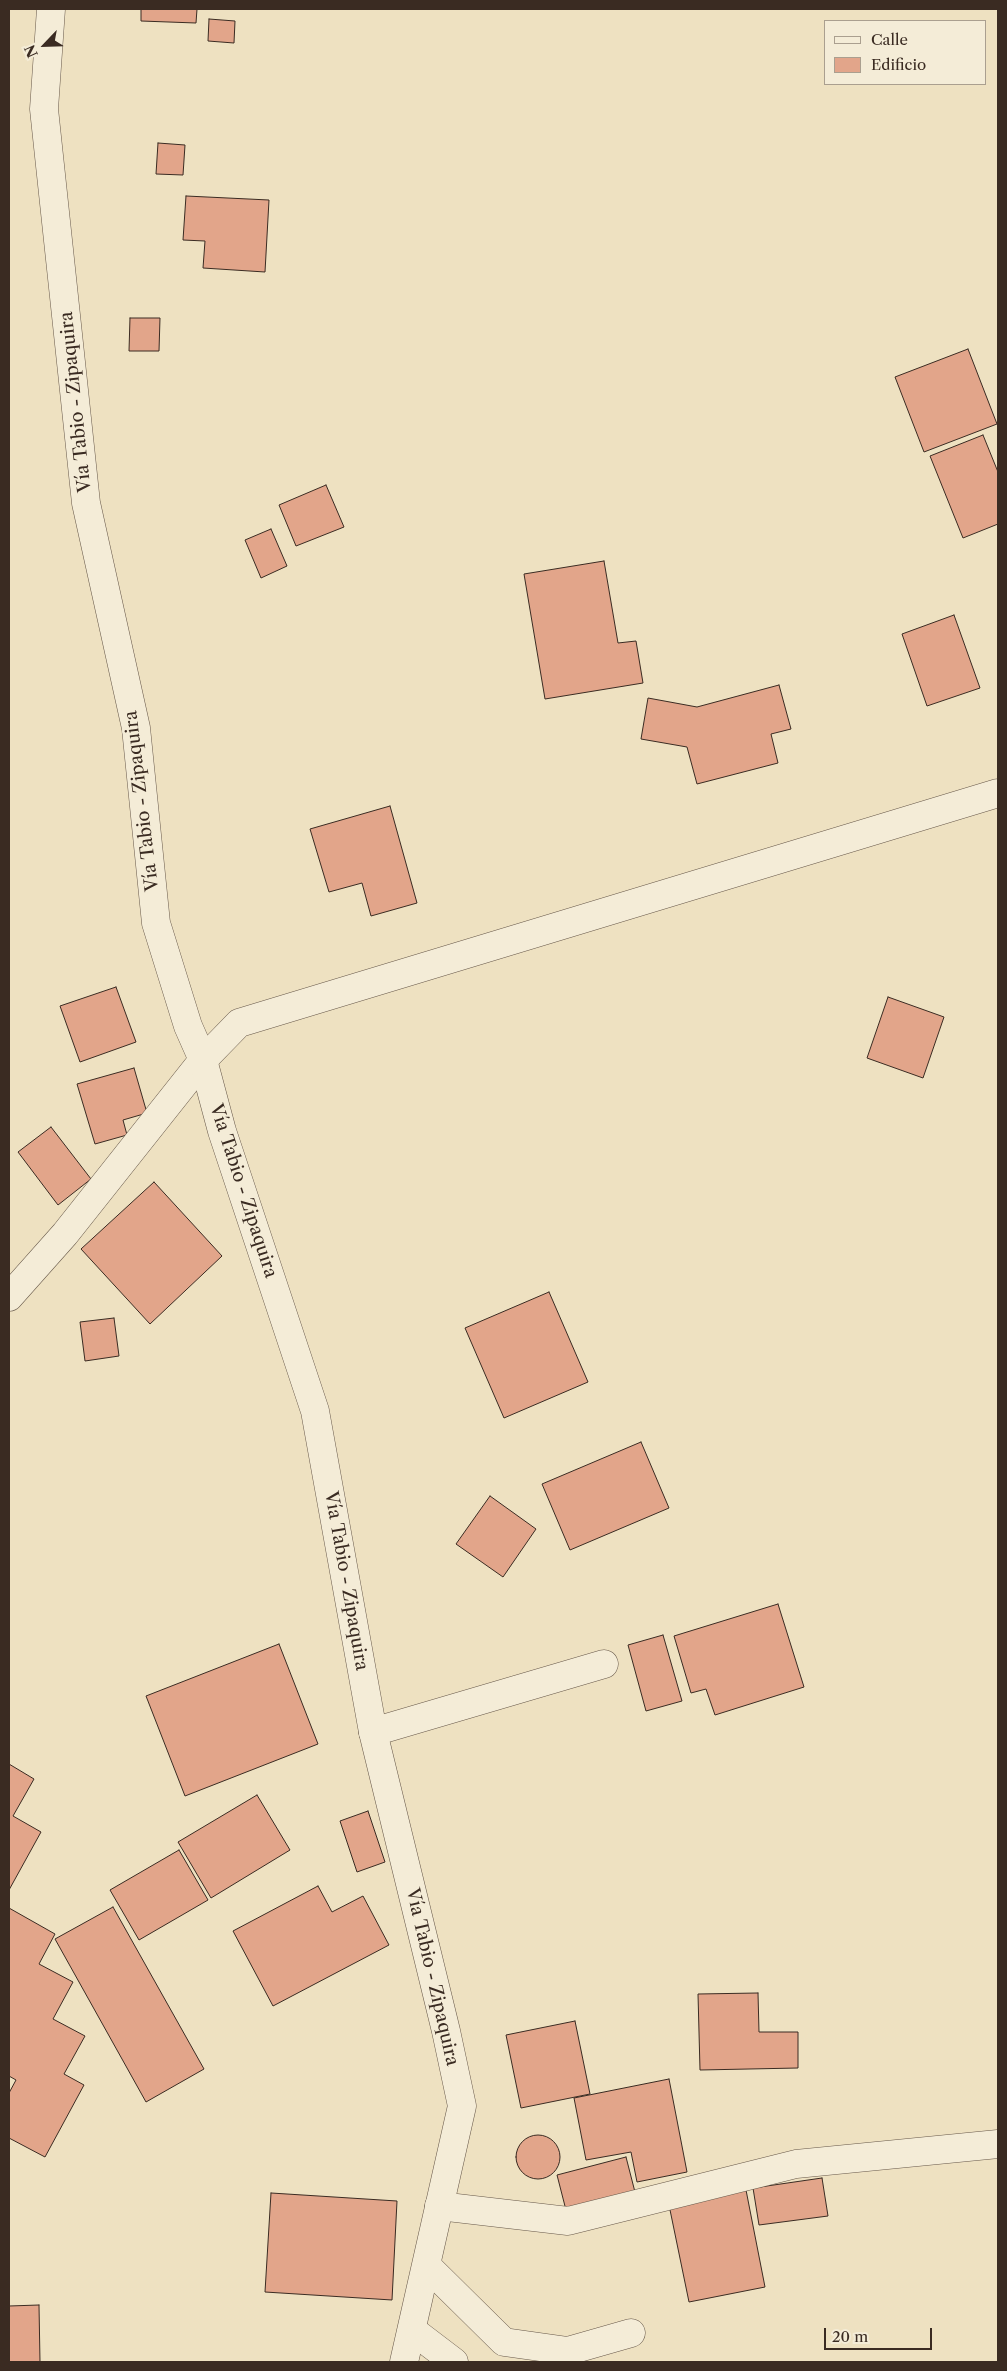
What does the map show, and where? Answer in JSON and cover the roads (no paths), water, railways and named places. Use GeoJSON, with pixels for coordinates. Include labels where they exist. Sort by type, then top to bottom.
{"type":"FeatureCollection","features":[{"type":"Feature","properties":{"kind":"street","name":"Vía Tabio - Zipaquira"},"geometry":{"type":"LineString","coordinates":[[51,9],[44,109],[86,503],[136,728],[156,924],[188,1026],[203,1060],[222,1131],[315,1411],[373,1732],[446,2031],[462,2106],[404,2362]]}},
{"type":"Feature","properties":{"kind":"street"},"geometry":{"type":"LineString","coordinates":[[9,1297],[65,1234],[203,1060],[239,1024],[998,793]]}},
{"type":"Feature","properties":{"kind":"street"},"geometry":{"type":"LineString","coordinates":[[373,1732],[604,1664]]}},
{"type":"Feature","properties":{"kind":"street"},"geometry":{"type":"LineString","coordinates":[[439,2206],[568,2221],[796,2164],[998,2144]]}},
{"type":"Feature","properties":{"kind":"street"},"geometry":{"type":"LineString","coordinates":[[426,2266],[504,2342],[568,2352],[631,2333]]}},
{"type":"Feature","properties":{"kind":"street"},"geometry":{"type":"LineString","coordinates":[[412,2330],[454,2362]]}}]}
